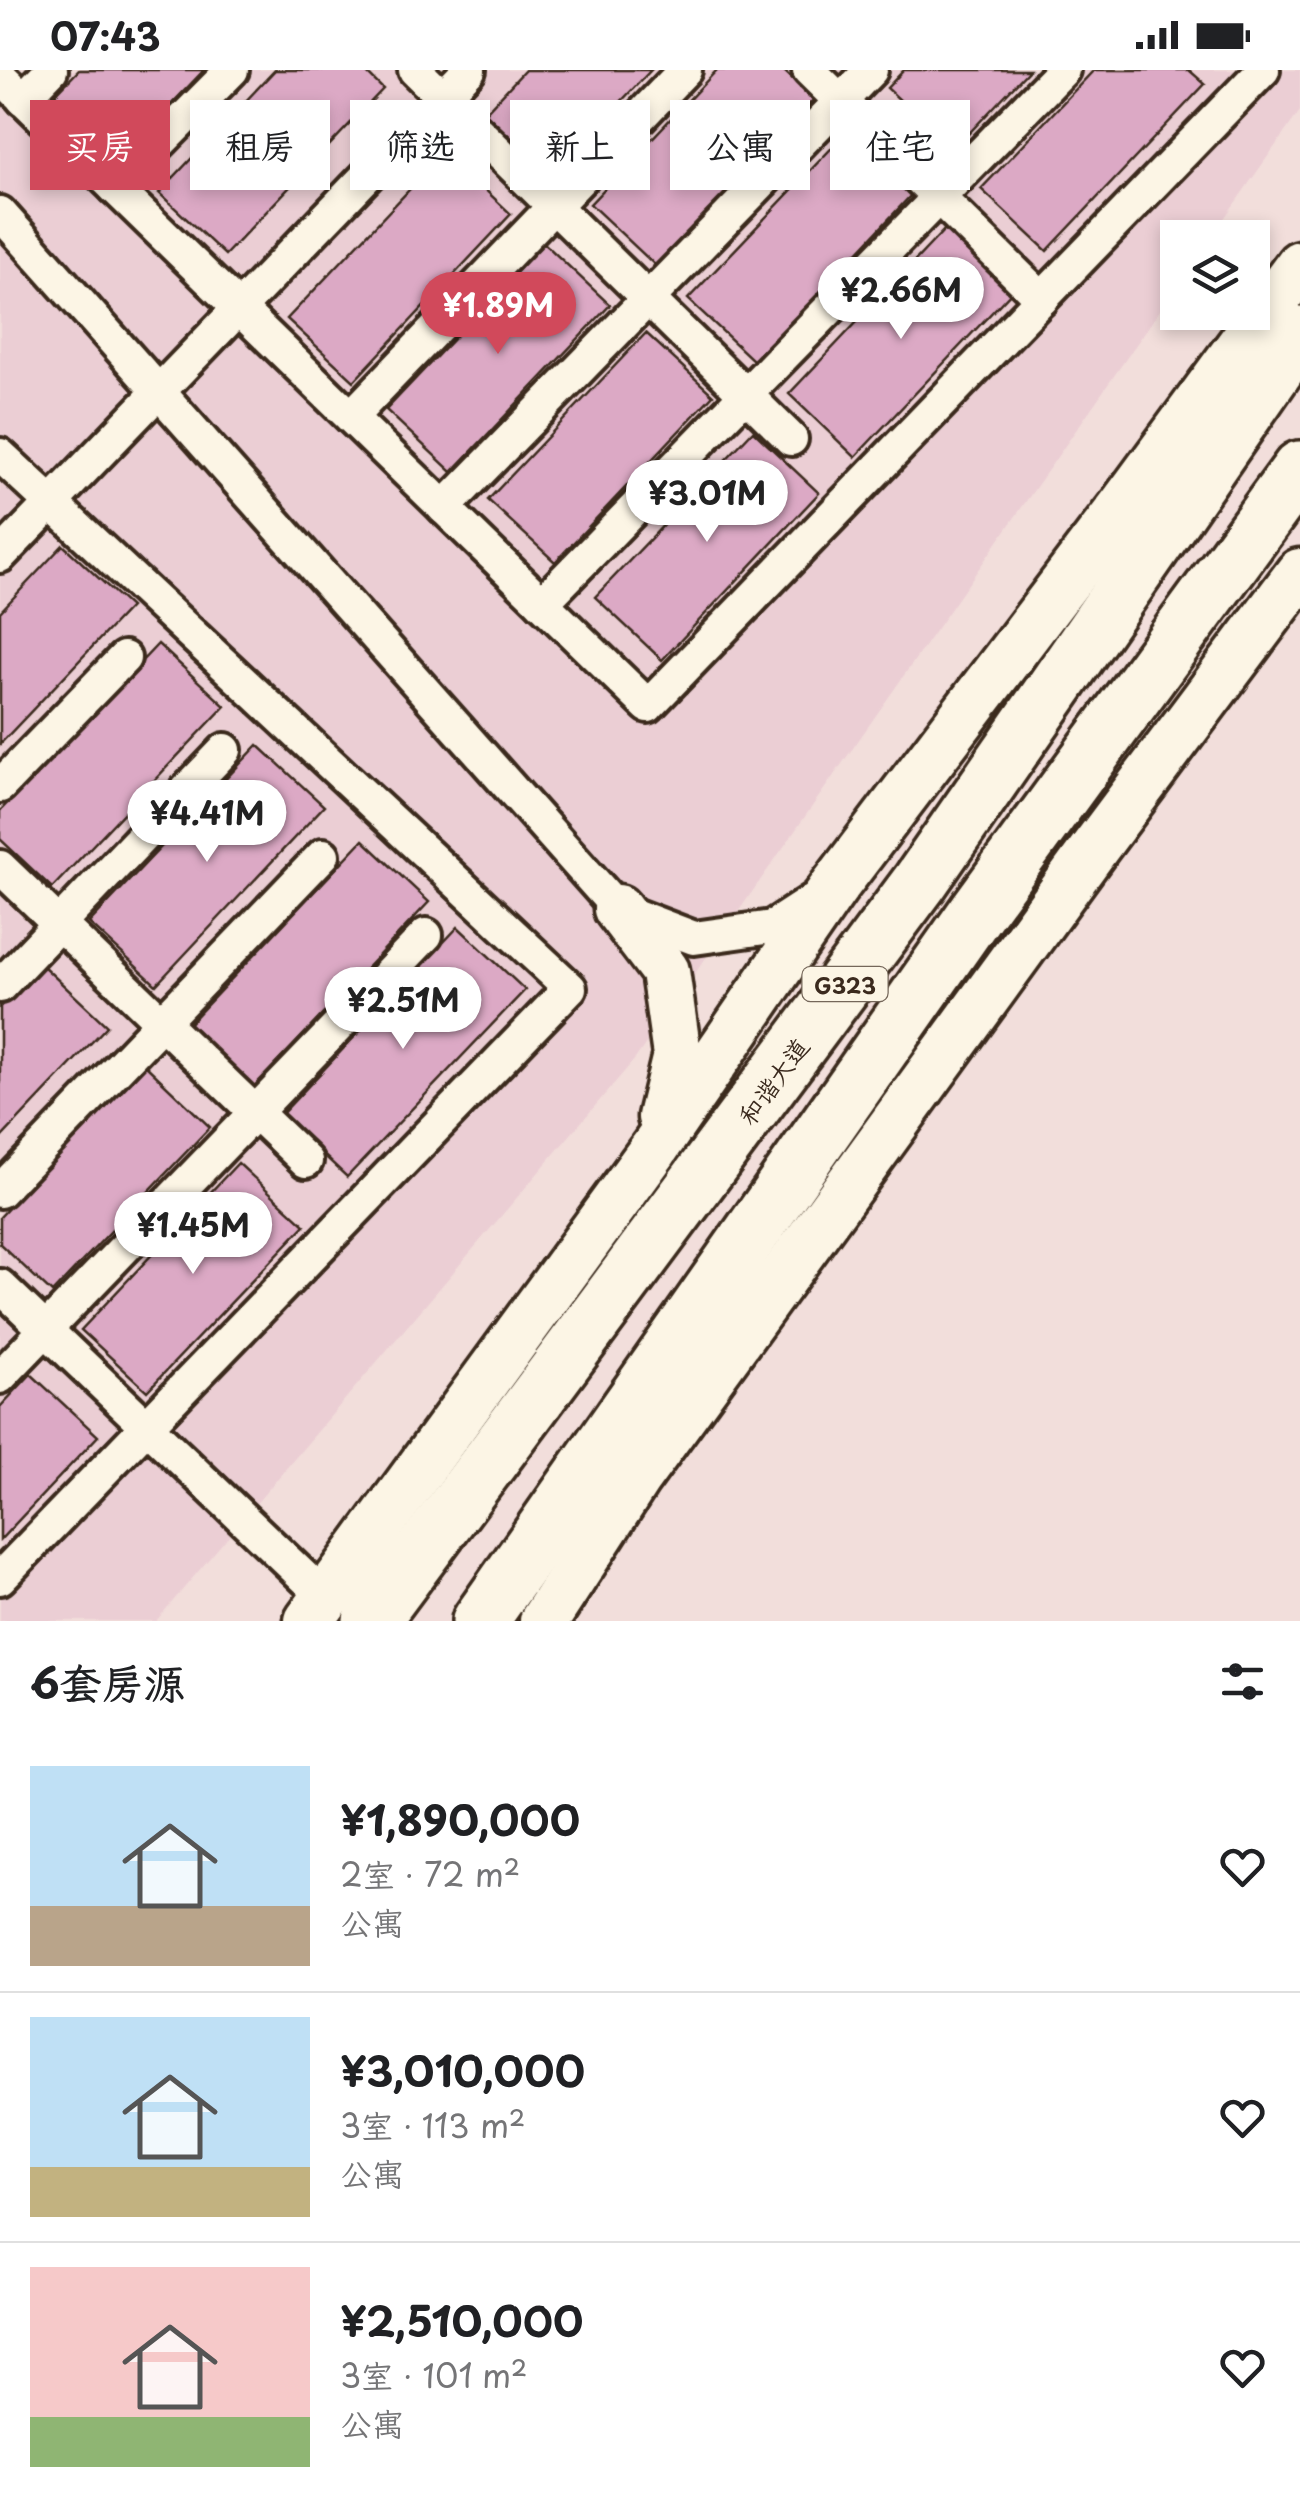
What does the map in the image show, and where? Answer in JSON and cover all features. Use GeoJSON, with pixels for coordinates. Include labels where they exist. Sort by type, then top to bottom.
{"type":"FeatureCollection","features":[{"type":"Feature","properties":{"kind":"highway","name":"和谐大道"},"geometry":{"type":"LineString","coordinates":[[336,1613],[920,882],[1300,334]]}},
{"type":"Feature","properties":{"kind":"highway","name":"G323"},"geometry":{"type":"LineString","coordinates":[[480,1621],[978,910],[1300,468]]}},
{"type":"Feature","properties":{"kind":"street"},"geometry":{"type":"LineString","coordinates":[[30,105],[12,88],[51,70]]}},
{"type":"Feature","properties":{"kind":"street"},"geometry":{"type":"LineString","coordinates":[[170,133],[232,70]]}},
{"type":"Feature","properties":{"kind":"street"},"geometry":{"type":"LineString","coordinates":[[415,70],[791,439]]}},
{"type":"Feature","properties":{"kind":"street"},"geometry":{"type":"LineString","coordinates":[[0,556],[469,70]]}},
{"type":"Feature","properties":{"kind":"street"},"geometry":{"type":"LineString","coordinates":[[351,417],[685,70]]}},
{"type":"Feature","properties":{"kind":"street"},"geometry":{"type":"LineString","coordinates":[[809,70],[840,100]]}},
{"type":"Feature","properties":{"kind":"street"},"geometry":{"type":"LineString","coordinates":[[842,100],[872,70]]}},
{"type":"Feature","properties":{"kind":"street"},"geometry":{"type":"LineString","coordinates":[[542,603],[1063,70]]}},
{"type":"Feature","properties":{"kind":"street"},"geometry":{"type":"LineString","coordinates":[[117,190],[648,706],[1264,70]]}},
{"type":"Feature","properties":{"kind":"street"},"geometry":{"type":"LineString","coordinates":[[444,508],[830,112]]}},
{"type":"Feature","properties":{"kind":"street"},"geometry":{"type":"LineString","coordinates":[[931,190],[1042,299]]}},
{"type":"Feature","properties":{"kind":"street"},"geometry":{"type":"LineString","coordinates":[[0,214],[618,909],[665,971],[678,1056],[654,1149]]}},
{"type":"Feature","properties":{"kind":"street"},"geometry":{"type":"LineString","coordinates":[[0,1286],[336,1613],[834,887],[1300,265]]}},
{"type":"Feature","properties":{"kind":"street"},"geometry":{"type":"LineString","coordinates":[[0,455],[570,988],[0,1578]]}},
{"type":"Feature","properties":{"kind":"street"},"geometry":{"type":"LineString","coordinates":[[544,1621],[636,1479],[1096,846],[1300,574]]}},
{"type":"Feature","properties":{"kind":"street"},"geometry":{"type":"LineString","coordinates":[[0,786],[124,658]]}},
{"type":"Feature","properties":{"kind":"street"},"geometry":{"type":"LineString","coordinates":[[0,986],[226,750]]}},
{"type":"Feature","properties":{"kind":"street"},"geometry":{"type":"LineString","coordinates":[[0,1191],[323,855]]}},
{"type":"Feature","properties":{"kind":"street"},"geometry":{"type":"LineString","coordinates":[[0,867],[306,1161]]}},
{"type":"Feature","properties":{"kind":"street"},"geometry":{"type":"LineString","coordinates":[[618,909],[694,938],[772,927],[834,887]]}},
{"type":"Feature","properties":{"kind":"street"},"geometry":{"type":"LineString","coordinates":[[0,1377],[426,935]]}},
{"type":"Feature","properties":{"kind":"shaded area"},"geometry":{"type":"Polygon","coordinates":[[[0,70],[1300,70],[1300,111],[1223,220],[1160,220],[1160,310],[635,1059],[156,1621],[0,1621],[0,70]]]}},
{"type":"Feature","properties":{"kind":"building"},"geometry":{"type":"Polygon","coordinates":[[[79,70],[204,70],[170,106],[170,100],[53,97],[79,70]]]}},
{"type":"Feature","properties":{"kind":"building"},"geometry":{"type":"Polygon","coordinates":[[[275,70],[364,70],[383,89],[373,100],[350,100],[350,124],[330,145],[330,100],[247,100],[275,70]]]}},
{"type":"Feature","properties":{"kind":"building"},"geometry":{"type":"Polygon","coordinates":[[[525,70],[651,70],[622,100],[510,100],[510,136],[490,118],[490,108],[525,70]]]}},
{"type":"Feature","properties":{"kind":"building"},"geometry":{"type":"Polygon","coordinates":[[[717,70],[783,70],[814,99],[810,103],[810,100],[689,100],[717,70]]]}},
{"type":"Feature","properties":{"kind":"building"},"geometry":{"type":"Polygon","coordinates":[[[904,70],[1029,70],[970,132],[970,100],[900,100],[887,88],[904,70]]]}},
{"type":"Feature","properties":{"kind":"building"},"geometry":{"type":"Polygon","coordinates":[[[1094,70],[1189,70],[1205,84],[1047,251],[981,189],[1094,70]]]}},
{"type":"Feature","properties":{"kind":"building"},"geometry":{"type":"Polygon","coordinates":[[[670,120],[670,190],[729,190],[657,267],[590,204],[603,190],[650,190],[650,141],[670,120]]]}},
{"type":"Feature","properties":{"kind":"building"},"geometry":{"type":"Polygon","coordinates":[[[830,150],[830,190],[908,190],[912,194],[755,362],[688,299],[792,190],[810,190],[810,171],[830,150]]]}},
{"type":"Feature","properties":{"kind":"building"},"geometry":{"type":"Polygon","coordinates":[[[190,160],[190,190],[287,190],[225,255],[159,193],[170,190],[170,181],[190,160]]]}},
{"type":"Feature","properties":{"kind":"building"},"geometry":{"type":"Polygon","coordinates":[[[409,190],[485,190],[511,214],[354,381],[287,319],[409,190]]]}},
{"type":"Feature","properties":{"kind":"building"},"geometry":{"type":"Polygon","coordinates":[[[946,228],[1013,290],[855,457],[789,394],[946,228]]]}},
{"type":"Feature","properties":{"kind":"building"},"geometry":{"type":"Polygon","coordinates":[[[544,243],[610,305],[452,472],[386,410],[544,243]]]}},
{"type":"Feature","properties":{"kind":"building"},"geometry":{"type":"Polygon","coordinates":[[[646,333],[713,395],[555,562],[488,500],[646,333]]]}},
{"type":"Feature","properties":{"kind":"building"},"geometry":{"type":"Polygon","coordinates":[[[753,431],[819,493],[662,660],[595,597],[753,431]]]}},
{"type":"Feature","properties":{"kind":"building"},"geometry":{"type":"Polygon","coordinates":[[[63,545],[130,607],[0,744],[0,612],[63,545]]]}},
{"type":"Feature","properties":{"kind":"building"},"geometry":{"type":"Polygon","coordinates":[[[158,644],[225,706],[52,888],[0,839],[0,811],[158,644]]]}},
{"type":"Feature","properties":{"kind":"building"},"geometry":{"type":"Polygon","coordinates":[[[258,745],[324,806],[156,985],[89,923],[258,745]]]}},
{"type":"Feature","properties":{"kind":"building"},"geometry":{"type":"Polygon","coordinates":[[[363,840],[429,902],[254,1087],[188,1025],[363,840]]]}},
{"type":"Feature","properties":{"kind":"building"},"geometry":{"type":"Polygon","coordinates":[[[458,927],[525,990],[347,1177],[281,1115],[458,927]]]}},
{"type":"Feature","properties":{"kind":"building"},"geometry":{"type":"Polygon","coordinates":[[[41,964],[107,1026],[0,1139],[0,1007],[41,964]]]}},
{"type":"Feature","properties":{"kind":"building"},"geometry":{"type":"Polygon","coordinates":[[[144,1064],[210,1127],[52,1293],[0,1244],[0,1217],[144,1064]]]}},
{"type":"Feature","properties":{"kind":"building"},"geometry":{"type":"Polygon","coordinates":[[[238,1163],[305,1225],[147,1391],[81,1330],[238,1163]]]}},
{"type":"Feature","properties":{"kind":"building"},"geometry":{"type":"Polygon","coordinates":[[[31,1374],[98,1436],[0,1540],[0,1407],[31,1374]]]}}]}
